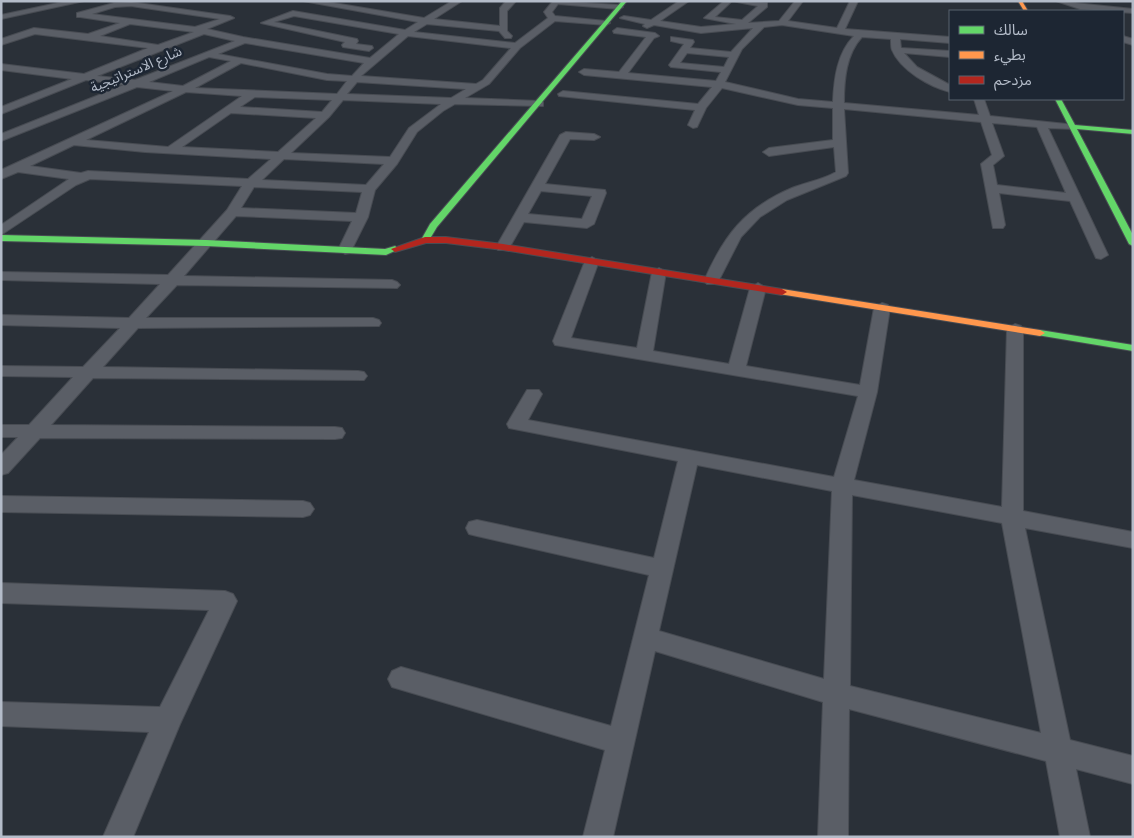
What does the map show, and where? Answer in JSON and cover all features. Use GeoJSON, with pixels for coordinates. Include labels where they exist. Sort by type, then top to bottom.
{"type":"FeatureCollection","features":[{"type":"Feature","properties":{"kind":"street"},"geometry":{"type":"LineString","coordinates":[[1,17],[80,1]]}},
{"type":"Feature","properties":{"kind":"street"},"geometry":{"type":"LineString","coordinates":[[89,37],[183,1]]}},
{"type":"Feature","properties":{"kind":"street"},"geometry":{"type":"LineString","coordinates":[[307,1],[426,21],[504,29]]}},
{"type":"Feature","properties":{"kind":"street"},"geometry":{"type":"LineString","coordinates":[[345,8],[362,1]]}},
{"type":"Feature","properties":{"kind":"street"},"geometry":{"type":"LineString","coordinates":[[1,468],[206,243],[232,212],[250,184],[326,115],[353,80],[382,50],[458,1]]}},
{"type":"Feature","properties":{"kind":"street"},"geometry":{"type":"LineString","coordinates":[[512,1],[504,8],[502,13],[503,32],[507,36],[526,38]]}},
{"type":"Feature","properties":{"kind":"street"},"geometry":{"type":"LineString","coordinates":[[553,18],[548,12],[557,1],[623,9],[653,23],[708,34]]}},
{"type":"Feature","properties":{"kind":"street"},"geometry":{"type":"LineString","coordinates":[[425,240],[433,226],[539,104],[606,23],[623,9],[638,1]]}},
{"type":"Feature","properties":{"kind":"street"},"geometry":{"type":"LineString","coordinates":[[638,33],[684,1]]}},
{"type":"Feature","properties":{"kind":"street"},"geometry":{"type":"LineString","coordinates":[[736,1],[764,5],[744,23]]}},
{"type":"Feature","properties":{"kind":"street"},"geometry":{"type":"LineString","coordinates":[[782,23],[799,1]]}},
{"type":"Feature","properties":{"kind":"street"},"geometry":{"type":"LineString","coordinates":[[840,31],[854,1]]}},
{"type":"Feature","properties":{"kind":"street"},"geometry":{"type":"LineString","coordinates":[[1060,1],[1080,7],[1109,10]]}},
{"type":"Feature","properties":{"kind":"street"},"geometry":{"type":"LineString","coordinates":[[1,111],[200,31],[230,18],[163,10],[129,3],[114,5],[76,17],[200,31],[371,61]]}},
{"type":"Feature","properties":{"kind":"street"},"geometry":{"type":"LineString","coordinates":[[759,10],[726,3],[708,18],[761,25]]}},
{"type":"Feature","properties":{"kind":"street"},"geometry":{"type":"LineString","coordinates":[[623,9],[614,34],[638,33],[690,42]]}},
{"type":"Feature","properties":{"kind":"street"},"geometry":{"type":"LineString","coordinates":[[382,50],[346,45],[354,41],[265,23],[293,13],[406,33],[517,46]]}},
{"type":"Feature","properties":{"kind":"street"},"geometry":{"type":"LineString","coordinates":[[345,250],[361,217],[369,189],[393,160],[413,130],[454,101],[479,87],[502,65],[517,46],[553,18],[606,23]]}},
{"type":"Feature","properties":{"kind":"street"},"geometry":{"type":"LineString","coordinates":[[674,39],[782,23],[860,34],[949,40]]}},
{"type":"Feature","properties":{"kind":"street"},"geometry":{"type":"LineString","coordinates":[[1,42],[53,24]]}},
{"type":"Feature","properties":{"kind":"street"},"geometry":{"type":"LineString","coordinates":[[693,125],[701,107],[719,85],[739,42],[761,25]]}},
{"type":"Feature","properties":{"kind":"street","name":"شارع الاستراتيجية"},"geometry":{"type":"LineString","coordinates":[[1,138],[206,54],[282,26]]}},
{"type":"Feature","properties":{"kind":"street"},"geometry":{"type":"LineString","coordinates":[[34,31],[158,47]]}},
{"type":"Feature","properties":{"kind":"street"},"geometry":{"type":"LineString","coordinates":[[708,34],[690,42],[674,65],[726,70]]}},
{"type":"Feature","properties":{"kind":"street"},"geometry":{"type":"LineString","coordinates":[[712,281],[721,258],[748,218],[785,196],[842,173],[838,106],[845,53],[849,44],[860,34]]}},
{"type":"Feature","properties":{"kind":"street"},"geometry":{"type":"LineString","coordinates":[[622,75],[651,36]]}},
{"type":"Feature","properties":{"kind":"street"},"geometry":{"type":"LineString","coordinates":[[895,36],[896,50],[912,68],[949,88]]}},
{"type":"Feature","properties":{"kind":"street"},"geometry":{"type":"LineString","coordinates":[[684,50],[734,55]]}},
{"type":"Feature","properties":{"kind":"street"},"geometry":{"type":"LineString","coordinates":[[896,50],[949,54]]}},
{"type":"Feature","properties":{"kind":"street"},"geometry":{"type":"LineString","coordinates":[[206,54],[279,70],[353,80],[479,87]]}},
{"type":"Feature","properties":{"kind":"street"},"geometry":{"type":"LineString","coordinates":[[560,98],[595,58]]}},
{"type":"Feature","properties":{"kind":"street"},"geometry":{"type":"LineString","coordinates":[[1,175],[74,142],[135,111],[184,90],[239,61]]}},
{"type":"Feature","properties":{"kind":"street"},"geometry":{"type":"LineString","coordinates":[[1,67],[184,90],[539,104]]}},
{"type":"Feature","properties":{"kind":"street"},"geometry":{"type":"LineString","coordinates":[[584,72],[719,85],[787,100],[838,106],[1133,132]]}},
{"type":"Feature","properties":{"kind":"street"},"geometry":{"type":"LineString","coordinates":[[171,150],[252,94]]}},
{"type":"Feature","properties":{"kind":"street"},"geometry":{"type":"LineString","coordinates":[[560,98],[701,107]]}},
{"type":"Feature","properties":{"kind":"street"},"geometry":{"type":"LineString","coordinates":[[1058,100],[1133,244]]}},
{"type":"Feature","properties":{"kind":"street"},"geometry":{"type":"LineString","coordinates":[[980,102],[998,156],[987,164],[998,225]]}},
{"type":"Feature","properties":{"kind":"street"},"geometry":{"type":"LineString","coordinates":[[229,110],[326,115]]}},
{"type":"Feature","properties":{"kind":"street"},"geometry":{"type":"LineString","coordinates":[[1082,114],[1099,145]]}},
{"type":"Feature","properties":{"kind":"street"},"geometry":{"type":"LineString","coordinates":[[1041,124],[1101,255]]}},
{"type":"Feature","properties":{"kind":"street"},"geometry":{"type":"LineString","coordinates":[[503,247],[566,135],[594,137]]}},
{"type":"Feature","properties":{"kind":"street"},"geometry":{"type":"LineString","coordinates":[[74,142],[171,150],[393,160]]}},
{"type":"Feature","properties":{"kind":"street"},"geometry":{"type":"LineString","coordinates":[[769,152],[840,143]]}},
{"type":"Feature","properties":{"kind":"street"},"geometry":{"type":"LineString","coordinates":[[1,165],[81,177]]}},
{"type":"Feature","properties":{"kind":"street"},"geometry":{"type":"LineString","coordinates":[[1,231],[81,177],[88,175],[369,189]]}},
{"type":"Feature","properties":{"kind":"street"},"geometry":{"type":"LineString","coordinates":[[519,217],[587,224],[600,193],[537,187]]}},
{"type":"Feature","properties":{"kind":"street"},"geometry":{"type":"LineString","coordinates":[[992,188],[1075,198]]}},
{"type":"Feature","properties":{"kind":"street"},"geometry":{"type":"LineString","coordinates":[[232,212],[361,217]]}},
{"type":"Feature","properties":{"kind":"street"},"geometry":{"type":"LineString","coordinates":[[446,240],[453,228]]}},
{"type":"Feature","properties":{"kind":"street"},"geometry":{"type":"LineString","coordinates":[[1,238],[206,243],[386,252],[425,240],[446,240],[503,247],[1133,348]]}},
{"type":"Feature","properties":{"kind":"street"},"geometry":{"type":"LineString","coordinates":[[592,261],[561,342],[868,392]]}},
{"type":"Feature","properties":{"kind":"street"},"geometry":{"type":"LineString","coordinates":[[644,355],[659,272]]}},
{"type":"Feature","properties":{"kind":"street"},"geometry":{"type":"LineString","coordinates":[[1,276],[392,285]]}},
{"type":"Feature","properties":{"kind":"street"},"geometry":{"type":"LineString","coordinates":[[736,370],[758,288]]}},
{"type":"Feature","properties":{"kind":"street"},"geometry":{"type":"LineString","coordinates":[[833,837],[842,486],[868,392],[882,308]]}},
{"type":"Feature","properties":{"kind":"street"},"geometry":{"type":"LineString","coordinates":[[1,320],[133,323],[373,323]]}},
{"type":"Feature","properties":{"kind":"street"},"geometry":{"type":"LineString","coordinates":[[1015,329],[1012,518],[1060,752],[1075,837]]}},
{"type":"Feature","properties":{"kind":"street"},"geometry":{"type":"LineString","coordinates":[[1,371],[87,374],[358,376]]}},
{"type":"Feature","properties":{"kind":"street"},"geometry":{"type":"LineString","coordinates":[[533,394],[516,424],[1133,540]]}},
{"type":"Feature","properties":{"kind":"street"},"geometry":{"type":"LineString","coordinates":[[1,431],[335,433]]}},
{"type":"Feature","properties":{"kind":"street"},"geometry":{"type":"LineString","coordinates":[[598,837],[689,457]]}},
{"type":"Feature","properties":{"kind":"street"},"geometry":{"type":"LineString","coordinates":[[1,504],[303,509]]}},
{"type":"Feature","properties":{"kind":"street"},"geometry":{"type":"LineString","coordinates":[[477,528],[662,569]]}},
{"type":"Feature","properties":{"kind":"street"},"geometry":{"type":"LineString","coordinates":[[1,593],[225,601],[168,720],[118,837]]}},
{"type":"Feature","properties":{"kind":"street"},"geometry":{"type":"LineString","coordinates":[[646,638],[836,694],[1133,770]]}},
{"type":"Feature","properties":{"kind":"street"},"geometry":{"type":"LineString","coordinates":[[401,679],[621,742]]}},
{"type":"Feature","properties":{"kind":"street"},"geometry":{"type":"LineString","coordinates":[[1,714],[168,720]]}},
{"type":"Feature","properties":{"kind":"traffic: fast"},"geometry":{"type":"LineString","coordinates":[[425,240],[433,226],[625,1]]}},
{"type":"Feature","properties":{"kind":"traffic: fast"},"geometry":{"type":"LineString","coordinates":[[1059,100],[1133,244]]}},
{"type":"Feature","properties":{"kind":"traffic: fast"},"geometry":{"type":"LineString","coordinates":[[1072,127],[1133,132]]}},
{"type":"Feature","properties":{"kind":"traffic: fast"},"geometry":{"type":"LineString","coordinates":[[1,238],[206,243],[386,252],[395,249]]}},
{"type":"Feature","properties":{"kind":"traffic: fast"},"geometry":{"type":"LineString","coordinates":[[1040,333],[1133,348]]}},
{"type":"Feature","properties":{"kind":"traffic: slow"},"geometry":{"type":"LineString","coordinates":[[1020,1],[1025,10]]}},
{"type":"Feature","properties":{"kind":"traffic: slow"},"geometry":{"type":"LineString","coordinates":[[782,292],[1040,333]]}},
{"type":"Feature","properties":{"kind":"traffic: jam"},"geometry":{"type":"LineString","coordinates":[[395,249],[425,240],[446,240],[503,247],[782,292]]}}]}
